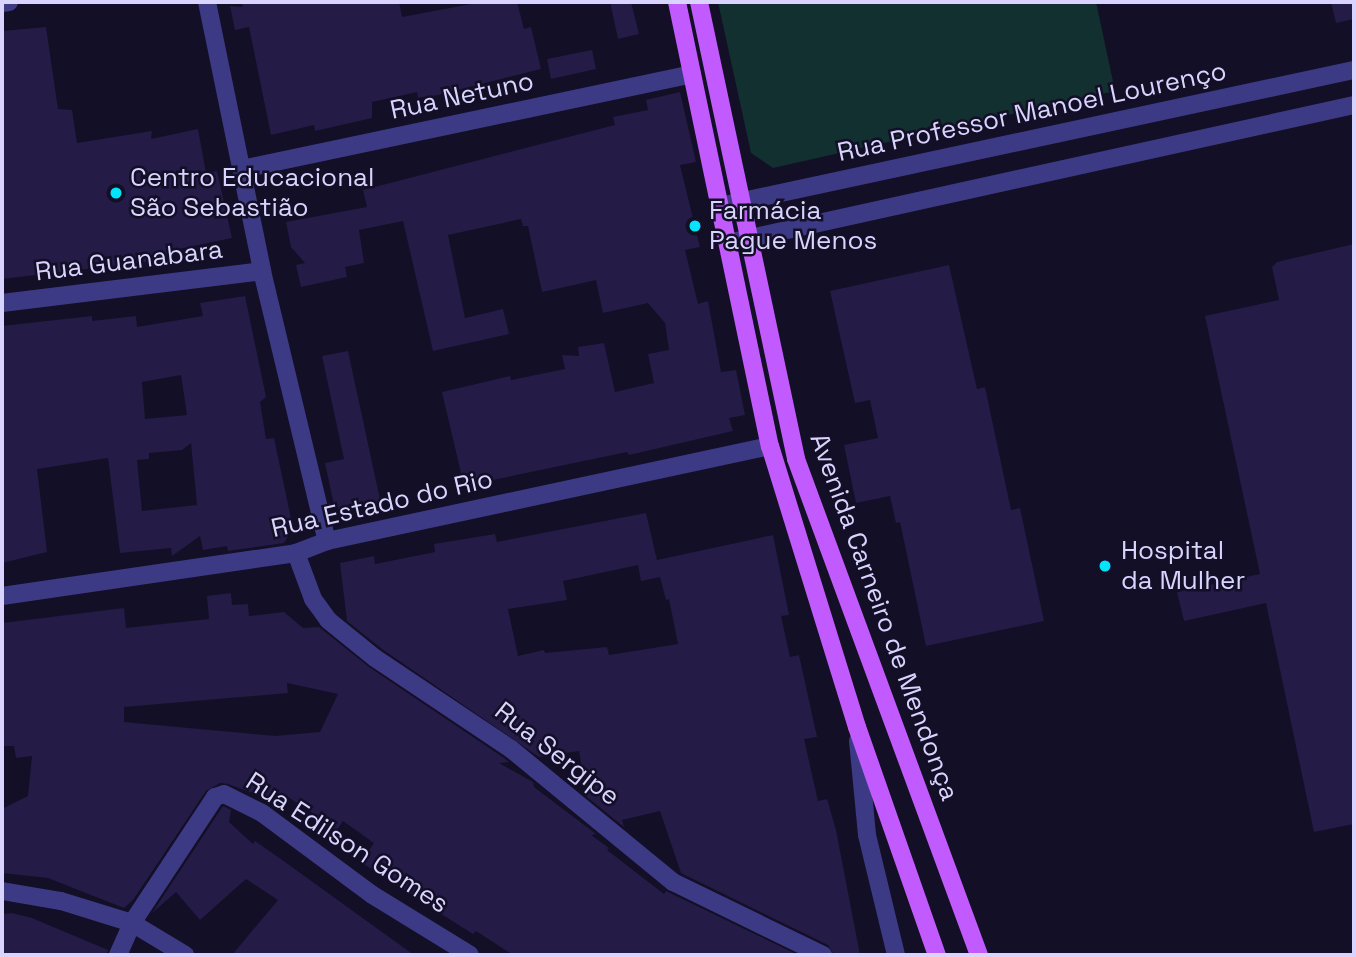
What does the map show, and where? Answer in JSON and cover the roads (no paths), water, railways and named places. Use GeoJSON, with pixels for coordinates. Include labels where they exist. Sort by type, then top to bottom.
{"type":"FeatureCollection","features":[{"type":"Feature","properties":{"kind":"main road","name":"Avenida Carneiro de Mendonça"},"geometry":{"type":"LineString","coordinates":[[677,2],[771,446],[857,727],[937,955]]}},
{"type":"Feature","properties":{"kind":"main road","name":"Avenida Carneiro de Mendonça"},"geometry":{"type":"LineString","coordinates":[[699,2],[796,459],[809,501],[979,955]]}},
{"type":"Feature","properties":{"kind":"street"},"geometry":{"type":"LineString","coordinates":[[2,3],[9,2]]}},
{"type":"Feature","properties":{"kind":"street"},"geometry":{"type":"LineString","coordinates":[[207,2],[262,271],[327,541]]}},
{"type":"Feature","properties":{"kind":"street","name":"Rua Professor Manoel Lourenço"},"geometry":{"type":"LineString","coordinates":[[720,206],[1354,70]]}},
{"type":"Feature","properties":{"kind":"street","name":"Rua Netuno"},"geometry":{"type":"LineString","coordinates":[[242,169],[692,74]]}},
{"type":"Feature","properties":{"kind":"street"},"geometry":{"type":"LineString","coordinates":[[728,243],[1354,105]]}},
{"type":"Feature","properties":{"kind":"street","name":"Rua Guanabara"},"geometry":{"type":"LineString","coordinates":[[2,303],[262,271]]}},
{"type":"Feature","properties":{"kind":"street","name":"Rua Estado do Rio"},"geometry":{"type":"LineString","coordinates":[[2,596],[296,553],[327,541],[771,446]]}},
{"type":"Feature","properties":{"kind":"street","name":"Rua Sergipe"},"geometry":{"type":"LineString","coordinates":[[296,553],[313,599],[328,620],[365,650],[511,749],[673,882],[823,955]]}},
{"type":"Feature","properties":{"kind":"street"},"geometry":{"type":"LineString","coordinates":[[857,727],[867,835],[895,955]]}},
{"type":"Feature","properties":{"kind":"street","name":"Rua Edilson Gomes"},"geometry":{"type":"LineString","coordinates":[[118,955],[132,923],[215,797],[224,794],[241,800],[371,894],[470,955]]}},
{"type":"Feature","properties":{"kind":"street"},"geometry":{"type":"LineString","coordinates":[[2,891],[61,901],[132,923],[185,955]]}},
{"type":"Feature","properties":{"kind":"place","name":"Centro Educacional São Sebastião"},"geometry":{"type":"Point","coordinates":[116,193]}},
{"type":"Feature","properties":{"kind":"place","name":"Farmácia Pague Menos"},"geometry":{"type":"Point","coordinates":[695,226]}},
{"type":"Feature","properties":{"kind":"place","name":"Hospital da Mulher"},"geometry":{"type":"Point","coordinates":[1105,566]}}]}
